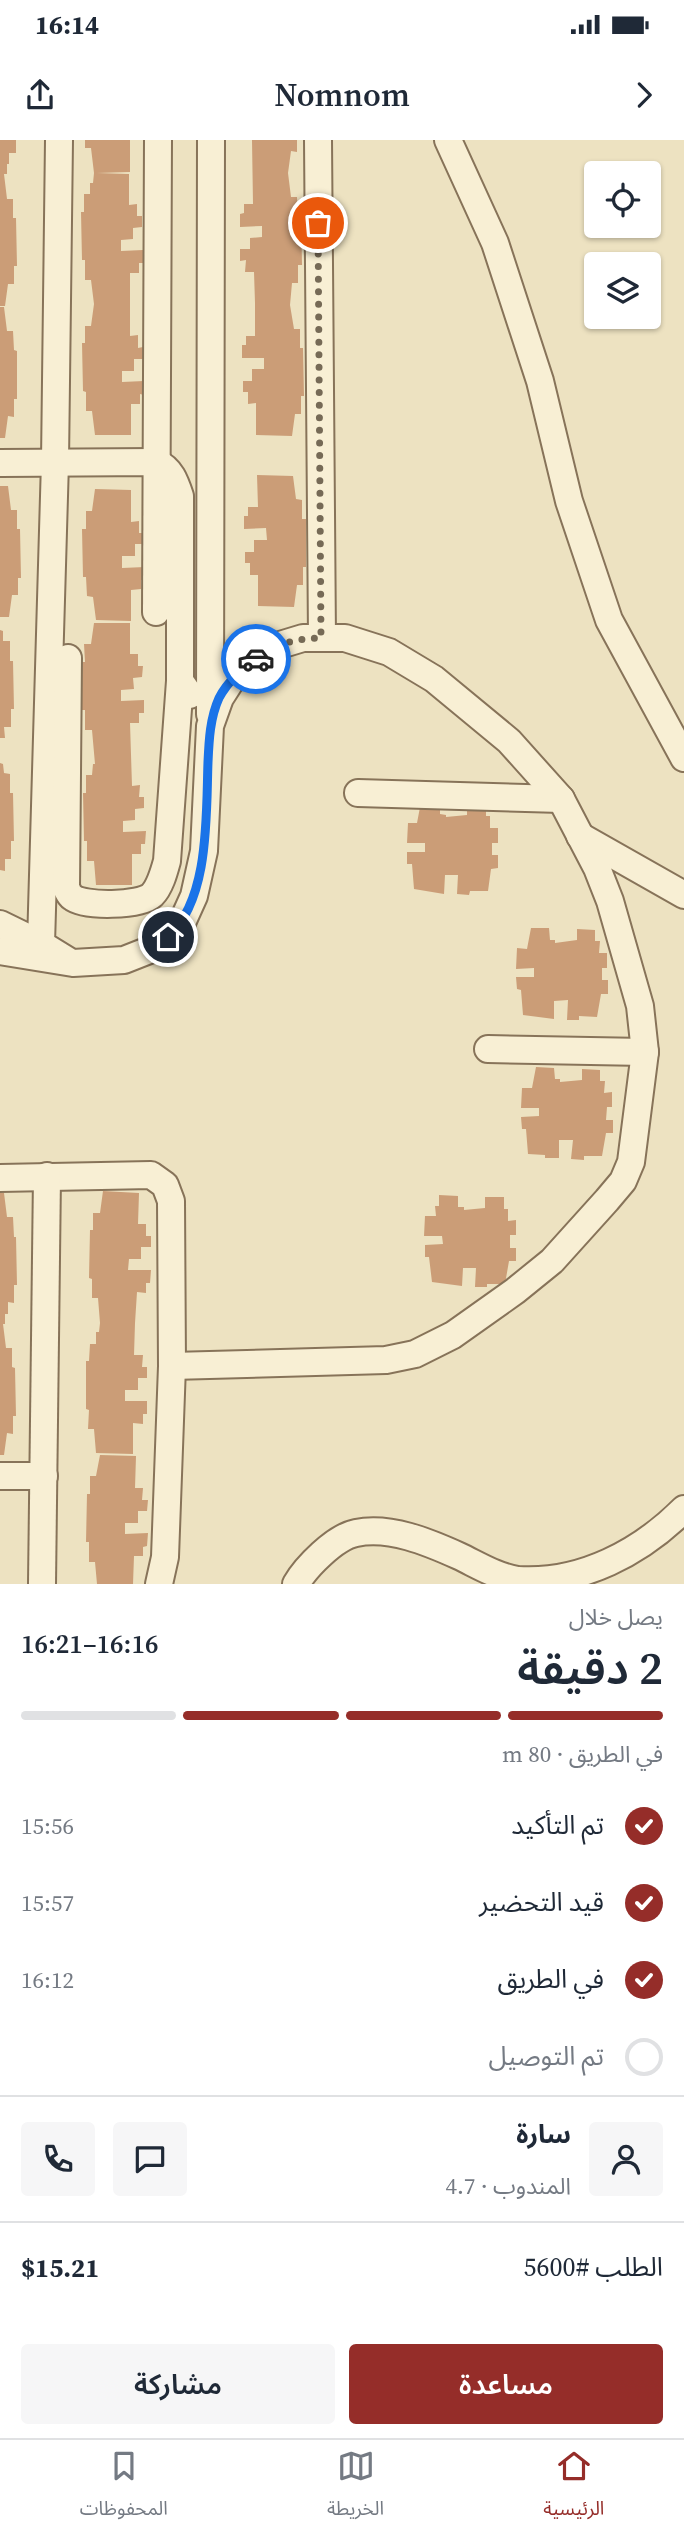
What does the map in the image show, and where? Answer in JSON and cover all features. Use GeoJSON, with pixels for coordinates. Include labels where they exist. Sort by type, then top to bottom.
{"type":"FeatureCollection","features":[{"type":"Feature","properties":{"kind":"street"},"geometry":{"type":"LineString","coordinates":[[41,944],[55,462],[59,140]]}},
{"type":"Feature","properties":{"kind":"street"},"geometry":{"type":"LineString","coordinates":[[156,612],[158,140]]}},
{"type":"Feature","properties":{"kind":"street"},"geometry":{"type":"LineString","coordinates":[[0,951],[73,963],[124,960],[157,947],[180,927],[194,896],[204,851],[210,726],[211,140]]}},
{"type":"Feature","properties":{"kind":"street"},"geometry":{"type":"LineString","coordinates":[[318,140],[321,638]]}},
{"type":"Feature","properties":{"kind":"street"},"geometry":{"type":"LineString","coordinates":[[448,140],[495,243],[540,382],[569,501],[609,620],[684,758]]}},
{"type":"Feature","properties":{"kind":"street"},"geometry":{"type":"LineString","coordinates":[[0,463],[156,462],[166,467],[180,496],[180,681],[167,860],[152,895],[140,902],[90,904],[72,897],[66,888],[68,658]]}},
{"type":"Feature","properties":{"kind":"street"},"geometry":{"type":"LineString","coordinates":[[172,1366],[386,1360],[415,1354],[453,1335],[552,1261],[623,1181],[631,1163],[645,1052],[640,1006],[610,901],[597,868],[561,799],[509,741],[434,679],[388,652],[345,638],[303,638],[270,648],[236,673],[219,698],[210,726]]}},
{"type":"Feature","properties":{"kind":"street"},"geometry":{"type":"LineString","coordinates":[[180,681],[210,726]]}},
{"type":"Feature","properties":{"kind":"street"},"geometry":{"type":"LineString","coordinates":[[358,793],[561,799]]}},
{"type":"Feature","properties":{"kind":"street"},"geometry":{"type":"LineString","coordinates":[[580,836],[684,895]]}},
{"type":"Feature","properties":{"kind":"street"},"geometry":{"type":"LineString","coordinates":[[0,924],[73,963]]}},
{"type":"Feature","properties":{"kind":"street"},"geometry":{"type":"LineString","coordinates":[[488,1049],[645,1052]]}},
{"type":"Feature","properties":{"kind":"street"},"geometry":{"type":"LineString","coordinates":[[0,1178],[151,1175],[166,1185],[171,1201],[172,1366],[165,1557],[159,1584]]}},
{"type":"Feature","properties":{"kind":"street"},"geometry":{"type":"LineString","coordinates":[[42,1584],[47,1177]]}},
{"type":"Feature","properties":{"kind":"street"},"geometry":{"type":"LineString","coordinates":[[0,1476],[44,1476]]}},
{"type":"Feature","properties":{"kind":"street"},"geometry":{"type":"LineString","coordinates":[[296,1584],[319,1554],[354,1533],[390,1533],[421,1541],[492,1573],[519,1580],[558,1582],[601,1570],[662,1531],[684,1509]]}},
{"type":"Feature","properties":{"kind":"building"},"geometry":{"type":"Polygon","coordinates":[[[0,140],[16,140],[16,153],[9,153],[7,174],[4,174],[7,199],[13,199],[13,218],[16,218],[17,266],[14,266],[14,284],[8,284],[5,306],[0,306],[0,140]]]}},
{"type":"Feature","properties":{"kind":"building"},"geometry":{"type":"Polygon","coordinates":[[[85,140],[130,140],[130,172],[97,173],[129,174],[129,205],[137,204],[137,216],[142,216],[142,227],[133,228],[133,239],[121,240],[121,251],[143,250],[143,263],[139,263],[139,273],[130,273],[130,336],[138,335],[138,348],[143,347],[143,359],[134,359],[134,371],[122,371],[122,382],[144,381],[144,395],[140,394],[140,404],[131,404],[131,435],[95,435],[92,411],[86,411],[82,343],[85,343],[85,326],[91,326],[94,304],[91,280],[85,280],[85,260],[82,260],[81,212],[84,212],[84,194],[90,194],[94,173],[91,148],[85,148],[85,140]]]}},
{"type":"Feature","properties":{"kind":"building"},"geometry":{"type":"Polygon","coordinates":[[[252,140],[297,140],[297,152],[291,151],[288,173],[291,197],[297,197],[298,217],[301,217],[302,265],[298,265],[298,283],[292,283],[290,305],[294,329],[300,329],[300,348],[303,348],[304,396],[301,396],[301,414],[295,414],[292,436],[256,435],[256,403],[248,404],[248,392],[243,392],[243,381],[252,381],[252,369],[264,369],[264,358],[242,358],[242,345],[246,345],[246,336],[255,336],[255,303],[254,272],[245,272],[246,260],[240,261],[240,249],[250,249],[250,238],[262,237],[262,226],[240,227],[240,214],[244,213],[244,204],[253,204],[252,140]]]}},
{"type":"Feature","properties":{"kind":"building"},"geometry":{"type":"Polygon","coordinates":[[[0,307],[4,307],[7,331],[13,331],[14,350],[17,351],[17,399],[14,399],[14,417],[8,416],[5,438],[0,438],[0,307]]]}},
{"type":"Feature","properties":{"kind":"building"},"geometry":{"type":"Polygon","coordinates":[[[257,475],[293,476],[296,499],[302,500],[302,519],[306,519],[306,567],[303,567],[303,585],[297,585],[294,607],[258,606],[258,575],[250,575],[250,563],[245,563],[245,552],[254,552],[254,540],[267,540],[266,528],[244,529],[244,516],[248,516],[248,507],[258,507],[257,475]]]}},
{"type":"Feature","properties":{"kind":"building"},"geometry":{"type":"Polygon","coordinates":[[[0,486],[8,486],[11,510],[17,510],[17,529],[20,529],[21,578],[18,578],[18,595],[12,595],[9,617],[0,617],[0,486]]]}},
{"type":"Feature","properties":{"kind":"building"},"geometry":{"type":"Polygon","coordinates":[[[95,489],[131,490],[131,522],[139,521],[139,533],[144,533],[144,544],[135,544],[135,556],[122,556],[122,568],[145,567],[145,580],[141,580],[141,589],[131,590],[131,621],[96,620],[93,597],[87,596],[86,577],[83,577],[82,529],[86,529],[86,511],[92,511],[95,489]]]}},
{"type":"Feature","properties":{"kind":"building"},"geometry":{"type":"Polygon","coordinates":[[[94,623],[130,623],[130,654],[138,654],[138,666],[143,666],[142,677],[133,678],[134,689],[121,690],[121,701],[144,700],[144,713],[139,713],[139,723],[130,723],[132,786],[140,785],[139,797],[144,797],[144,808],[135,809],[135,820],[123,821],[123,832],[146,831],[145,844],[141,844],[141,854],[132,854],[132,885],[96,885],[94,861],[87,861],[87,841],[84,841],[83,793],[86,793],[86,775],[92,775],[95,764],[92,730],[85,730],[85,710],[82,710],[81,662],[85,662],[84,644],[91,644],[94,623]]]}},
{"type":"Feature","properties":{"kind":"building"},"geometry":{"type":"Polygon","coordinates":[[[0,630],[3,631],[3,641],[10,641],[10,661],[13,661],[14,709],[11,709],[11,727],[4,727],[5,738],[0,738],[0,630]]]}},
{"type":"Feature","properties":{"kind":"building"},"geometry":{"type":"Polygon","coordinates":[[[0,763],[3,764],[4,773],[10,774],[10,793],[13,793],[14,841],[11,841],[11,859],[5,859],[5,871],[0,870],[0,763]]]}},
{"type":"Feature","properties":{"kind":"building"},"geometry":{"type":"Polygon","coordinates":[[[421,802],[440,803],[440,814],[446,817],[467,815],[467,804],[486,805],[490,828],[498,828],[498,843],[492,843],[492,855],[498,855],[498,868],[491,869],[488,891],[470,891],[469,895],[457,894],[458,875],[445,875],[444,894],[414,889],[412,864],[407,864],[407,852],[425,852],[425,843],[407,843],[408,823],[417,823],[421,802]]]}},
{"type":"Feature","properties":{"kind":"building"},"geometry":{"type":"Polygon","coordinates":[[[531,928],[549,928],[550,940],[555,940],[555,943],[577,940],[577,929],[595,930],[595,941],[600,941],[599,953],[607,953],[607,968],[602,968],[602,980],[608,980],[608,994],[601,994],[597,1017],[579,1016],[579,1020],[567,1020],[568,1000],[554,1001],[554,1019],[523,1015],[521,990],[517,989],[516,977],[534,977],[534,968],[516,969],[517,948],[527,949],[531,928]]]}},
{"type":"Feature","properties":{"kind":"building"},"geometry":{"type":"Polygon","coordinates":[[[536,1067],[554,1068],[555,1079],[560,1079],[560,1082],[582,1080],[582,1069],[600,1070],[600,1081],[605,1081],[604,1093],[612,1092],[612,1107],[607,1107],[606,1120],[613,1120],[613,1133],[606,1133],[602,1156],[584,1156],[584,1160],[571,1159],[573,1140],[559,1140],[559,1158],[528,1154],[526,1129],[522,1129],[521,1117],[539,1116],[539,1108],[521,1108],[522,1088],[532,1088],[536,1067]]]}},
{"type":"Feature","properties":{"kind":"building"},"geometry":{"type":"Polygon","coordinates":[[[103,1191],[139,1193],[138,1224],[146,1224],[146,1236],[151,1236],[151,1247],[141,1247],[141,1259],[129,1259],[128,1270],[151,1270],[150,1283],[146,1283],[146,1293],[137,1292],[135,1323],[134,1355],[143,1355],[142,1367],[147,1367],[147,1378],[138,1378],[138,1390],[125,1390],[125,1401],[147,1401],[147,1414],[143,1414],[143,1424],[133,1423],[133,1454],[96,1453],[94,1429],[88,1429],[86,1361],[89,1361],[90,1344],[96,1344],[96,1332],[99,1332],[100,1323],[98,1298],[92,1298],[92,1279],[89,1278],[90,1230],[93,1230],[93,1213],[100,1213],[103,1191]]]}},
{"type":"Feature","properties":{"kind":"building"},"geometry":{"type":"Polygon","coordinates":[[[0,1193],[4,1193],[7,1217],[13,1217],[17,1285],[14,1285],[14,1303],[8,1302],[8,1314],[5,1314],[3,1324],[6,1348],[12,1348],[12,1367],[15,1368],[16,1416],[13,1416],[13,1434],[7,1433],[4,1455],[0,1455],[0,1193]]]}},
{"type":"Feature","properties":{"kind":"building"},"geometry":{"type":"Polygon","coordinates":[[[439,1195],[458,1196],[458,1207],[464,1207],[464,1210],[485,1208],[485,1197],[504,1197],[508,1221],[516,1220],[516,1235],[510,1235],[510,1248],[516,1248],[516,1261],[509,1261],[505,1284],[475,1287],[476,1268],[463,1268],[462,1286],[432,1282],[429,1257],[425,1257],[425,1245],[443,1244],[442,1236],[424,1236],[425,1216],[436,1216],[435,1206],[439,1206],[439,1195]]]}},
{"type":"Feature","properties":{"kind":"building"},"geometry":{"type":"Polygon","coordinates":[[[100,1455],[136,1456],[135,1488],[143,1488],[142,1500],[148,1500],[147,1511],[138,1511],[138,1523],[125,1523],[125,1534],[148,1533],[143,1556],[134,1556],[133,1584],[97,1584],[95,1562],[89,1562],[89,1542],[86,1542],[87,1494],[90,1494],[90,1476],[96,1476],[100,1455]]]}},
{"type":"Feature","properties":{"kind":"way so far"},"geometry":{"type":"LineString","coordinates":[[256,659],[270,648],[303,638],[321,638],[318,223]]}},
{"type":"Feature","properties":{"kind":"route"},"geometry":{"type":"LineString","coordinates":[[168,937],[180,927],[194,896],[204,851],[210,726],[219,698],[236,673],[256,659]]}}]}
